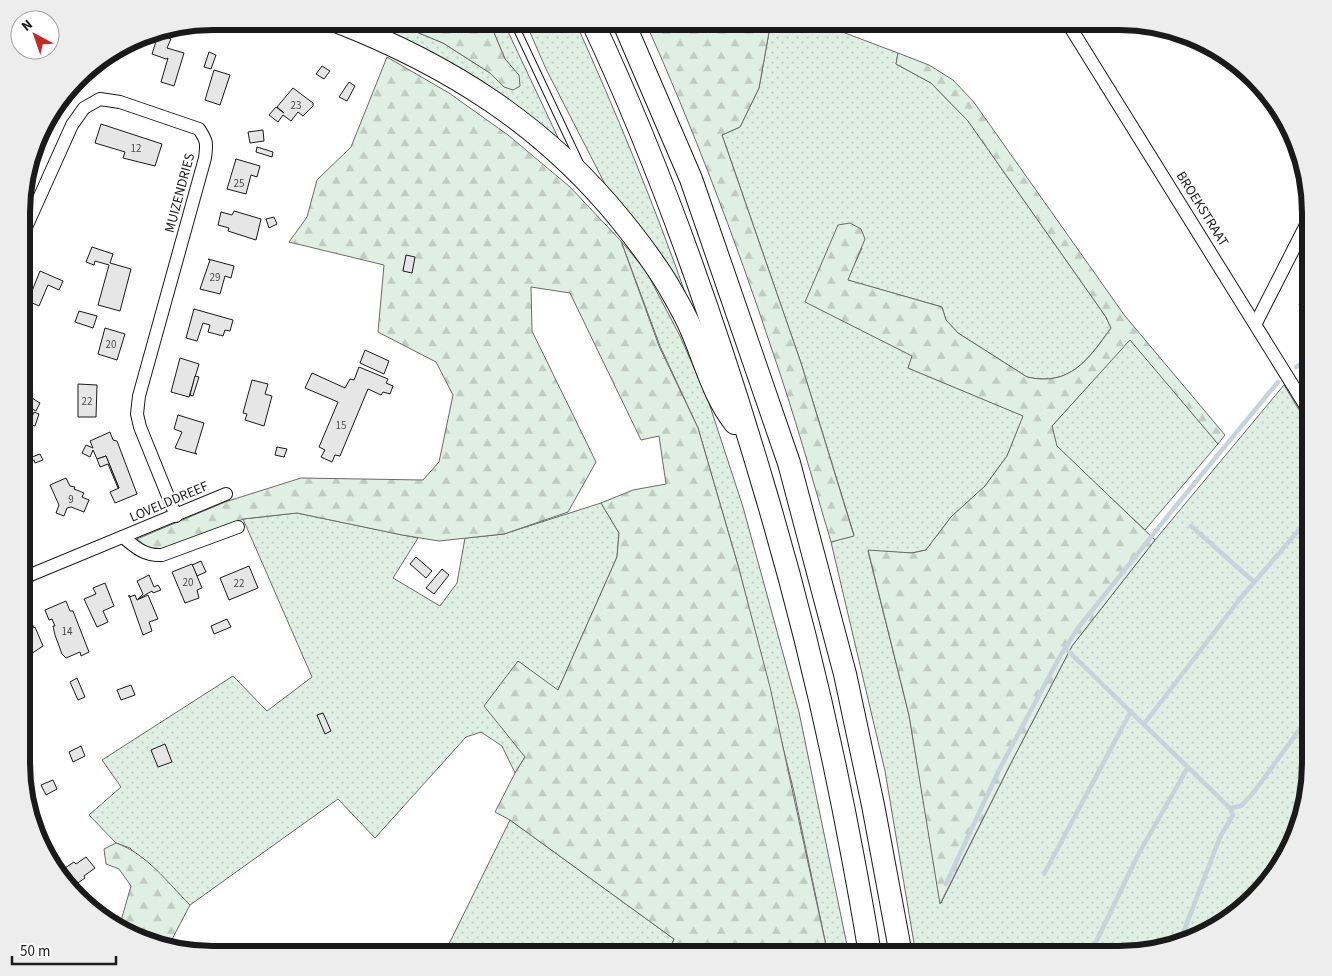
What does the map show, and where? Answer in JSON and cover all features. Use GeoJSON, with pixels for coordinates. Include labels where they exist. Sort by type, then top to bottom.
{"type":"FeatureCollection","features":[{"type":"Feature","properties":{"kind":"highway"},"geometry":{"type":"LineString","coordinates":[[357,30],[400,48],[493,101],[533,131],[586,178],[642,246],[668,286],[691,328],[725,410],[751,442]]}},
{"type":"Feature","properties":{"kind":"highway"},"geometry":{"type":"LineString","coordinates":[[596,30],[692,262],[751,442],[790,577],[816,683],[844,808],[868,946]]}},
{"type":"Feature","properties":{"kind":"highway"},"geometry":{"type":"LineString","coordinates":[[627,30],[691,179],[789,463],[845,674],[873,805],[899,946]]}},
{"type":"Feature","properties":{"kind":"street","name":"BROEKSTRAAT"},"geometry":{"type":"LineString","coordinates":[[1072,30],[1256,323],[1302,401]]}},
{"type":"Feature","properties":{"kind":"street","name":"MUIZENDRIES"},"geometry":{"type":"LineString","coordinates":[[30,218],[72,125],[84,108],[100,99],[120,102],[199,129],[205,138],[207,145],[206,158],[139,396],[138,414],[140,427],[176,516]]}},
{"type":"Feature","properties":{"kind":"street"},"geometry":{"type":"LineString","coordinates":[[1256,323],[1302,233]]}},
{"type":"Feature","properties":{"kind":"street","name":"LOVELDDREEF"},"geometry":{"type":"LineString","coordinates":[[30,575],[226,494]]}},
{"type":"Feature","properties":{"kind":"street","name":"LOVELDDREEF"},"geometry":{"type":"LineString","coordinates":[[123,538],[143,553],[153,556],[162,555],[238,527]]}},
{"type":"Feature","properties":{"kind":"lane"},"geometry":{"type":"LineString","coordinates":[[518,30],[580,161],[586,178]]}},
{"type":"Feature","properties":{"kind":"green space"},"geometry":{"type":"Polygon","coordinates":[[[372,30],[412,30],[443,43],[490,73],[504,87],[519,76],[505,59],[493,30],[507,30],[561,144],[372,30]]]}},
{"type":"Feature","properties":{"kind":"green space"},"geometry":{"type":"Polygon","coordinates":[[[412,30],[493,30],[505,59],[519,75],[520,86],[513,90],[504,87],[490,73],[443,43],[412,30]]]}},
{"type":"Feature","properties":{"kind":"green space"},"geometry":{"type":"Polygon","coordinates":[[[529,30],[579,30],[634,158],[687,298],[609,192],[546,69],[529,30]]]}},
{"type":"Feature","properties":{"kind":"green space"},"geometry":{"type":"Polygon","coordinates":[[[649,30],[769,30],[759,88],[740,127],[722,135],[801,363],[854,536],[831,542],[803,446],[758,308],[713,184],[649,30]]]}},
{"type":"Feature","properties":{"kind":"green space"},"geometry":{"type":"Polygon","coordinates":[[[769,30],[837,30],[898,53],[896,64],[931,83],[968,121],[1106,317],[1111,328],[1086,360],[1067,374],[1055,378],[1042,379],[1027,377],[958,333],[946,320],[942,307],[847,280],[862,248],[806,302],[913,356],[908,368],[1024,416],[1007,456],[985,486],[951,517],[926,550],[912,553],[868,551],[909,715],[941,903],[1072,646],[1155,540],[1284,385],[1302,415],[1302,775],[1296,810],[1283,844],[1257,884],[1240,901],[1200,927],[1166,940],[1131,946],[914,946],[885,771],[831,542],[854,535],[801,363],[722,135],[740,127],[759,88],[769,30]]]}},
{"type":"Feature","properties":{"kind":"green space"},"geometry":{"type":"Polygon","coordinates":[[[898,53],[929,65],[953,80],[973,101],[1125,316],[1225,435],[1218,444],[1130,340],[1052,426],[1057,446],[1155,540],[1072,646],[940,904],[909,715],[868,550],[912,553],[926,550],[951,517],[985,486],[1007,456],[1023,416],[908,368],[912,356],[805,302],[838,225],[850,223],[861,229],[865,239],[848,280],[942,307],[946,320],[958,333],[1027,377],[1042,379],[1055,378],[1067,374],[1086,360],[1111,328],[1106,317],[968,121],[931,83],[896,64],[898,53]]]}},
{"type":"Feature","properties":{"kind":"green space"},"geometry":{"type":"Polygon","coordinates":[[[387,57],[449,93],[508,135],[570,187],[621,241],[659,346],[698,428],[739,569],[770,687],[826,946],[671,946],[674,939],[510,820],[495,812],[525,757],[484,706],[518,661],[558,690],[617,557],[619,533],[601,503],[633,490],[666,484],[659,436],[641,440],[570,293],[531,287],[532,331],[596,462],[568,512],[504,534],[439,541],[297,513],[243,519],[213,535],[165,551],[147,547],[137,539],[225,502],[301,478],[423,480],[439,462],[453,395],[436,362],[378,332],[384,265],[289,242],[307,217],[317,180],[351,147],[387,57]]]}},
{"type":"Feature","properties":{"kind":"green space"},"geometry":{"type":"Polygon","coordinates":[[[621,241],[646,271],[680,336],[708,400],[743,507],[799,712],[847,946],[826,946],[794,792],[739,569],[698,428],[660,346],[621,241]]]}},
{"type":"Feature","properties":{"kind":"green space"},"geometry":{"type":"Polygon","coordinates":[[[1130,339],[1218,444],[1145,530],[1056,446],[1052,426],[1130,339]]]}},
{"type":"Feature","properties":{"kind":"green space"},"geometry":{"type":"Polygon","coordinates":[[[601,503],[619,533],[617,557],[558,690],[525,757],[515,773],[502,746],[481,732],[466,737],[375,838],[338,799],[190,905],[130,848],[116,843],[89,815],[121,787],[102,760],[233,676],[267,711],[312,677],[243,519],[297,513],[418,538],[393,578],[440,606],[457,583],[465,538],[504,534],[601,503]]]}},
{"type":"Feature","properties":{"kind":"green space"},"geometry":{"type":"Polygon","coordinates":[[[510,820],[674,939],[671,946],[448,946],[510,820]]]}},
{"type":"Feature","properties":{"kind":"green space"},"geometry":{"type":"Polygon","coordinates":[[[116,843],[137,854],[165,878],[190,905],[171,941],[143,932],[121,921],[131,886],[119,869],[106,864],[104,849],[116,843]]]}},
{"type":"Feature","properties":{"kind":"building"},"geometry":{"type":"Polygon","coordinates":[[[164,37],[171,39],[167,48],[184,53],[174,86],[161,82],[168,58],[152,54],[157,39],[164,37]]]}},
{"type":"Feature","properties":{"kind":"building"},"geometry":{"type":"Polygon","coordinates":[[[209,52],[216,55],[211,69],[204,67],[209,52]]]}},
{"type":"Feature","properties":{"kind":"building"},"geometry":{"type":"Polygon","coordinates":[[[322,66],[330,71],[324,79],[316,74],[322,66]]]}},
{"type":"Feature","properties":{"kind":"building"},"geometry":{"type":"Polygon","coordinates":[[[214,70],[230,75],[220,105],[205,100],[214,70]]]}},
{"type":"Feature","properties":{"kind":"building"},"geometry":{"type":"Polygon","coordinates":[[[349,82],[355,86],[347,101],[339,97],[349,82]]]}},
{"type":"Feature","properties":{"kind":"building"},"geometry":{"type":"Polygon","coordinates":[[[293,88],[313,103],[313,106],[303,116],[298,112],[291,121],[283,115],[278,122],[269,115],[276,107],[284,113],[277,107],[293,88]]]}},
{"type":"Feature","properties":{"kind":"building"},"geometry":{"type":"Polygon","coordinates":[[[101,124],[162,144],[155,166],[123,158],[125,152],[95,143],[101,124]]]}},
{"type":"Feature","properties":{"kind":"building"},"geometry":{"type":"Polygon","coordinates":[[[263,130],[264,141],[250,143],[248,132],[263,130]]]}},
{"type":"Feature","properties":{"kind":"building"},"geometry":{"type":"Polygon","coordinates":[[[257,147],[273,152],[272,157],[256,152],[257,147]]]}},
{"type":"Feature","properties":{"kind":"building"},"geometry":{"type":"Polygon","coordinates":[[[236,159],[260,166],[257,177],[251,175],[246,194],[227,189],[236,159]]]}},
{"type":"Feature","properties":{"kind":"building"},"geometry":{"type":"Polygon","coordinates":[[[234,211],[261,219],[256,240],[228,231],[229,228],[218,225],[221,212],[232,215],[234,211]]]}},
{"type":"Feature","properties":{"kind":"building"},"geometry":{"type":"Polygon","coordinates":[[[274,217],[277,224],[269,228],[266,219],[274,217]]]}},
{"type":"Feature","properties":{"kind":"building"},"geometry":{"type":"Polygon","coordinates":[[[92,247],[113,254],[110,263],[131,269],[120,311],[98,305],[109,265],[95,261],[94,265],[86,262],[92,247]]]}},
{"type":"Feature","properties":{"kind":"building"},"geometry":{"type":"Polygon","coordinates":[[[406,255],[415,257],[412,273],[403,271],[406,255]]]}},
{"type":"Feature","properties":{"kind":"building"},"geometry":{"type":"Polygon","coordinates":[[[208,259],[234,266],[231,278],[225,276],[220,294],[200,289],[210,260],[208,259]]]}},
{"type":"Feature","properties":{"kind":"building"},"geometry":{"type":"Polygon","coordinates":[[[40,271],[63,281],[59,290],[48,285],[39,306],[30,302],[30,296],[40,271]]]}},
{"type":"Feature","properties":{"kind":"building"},"geometry":{"type":"Polygon","coordinates":[[[194,309],[233,320],[230,331],[225,330],[223,336],[208,332],[210,325],[203,323],[197,341],[186,338],[194,309]]]}},
{"type":"Feature","properties":{"kind":"building"},"geometry":{"type":"Polygon","coordinates":[[[79,311],[97,316],[93,328],[75,322],[79,311]]]}},
{"type":"Feature","properties":{"kind":"building"},"geometry":{"type":"Polygon","coordinates":[[[105,328],[125,334],[117,360],[98,354],[105,328]]]}},
{"type":"Feature","properties":{"kind":"building"},"geometry":{"type":"Polygon","coordinates":[[[365,350],[389,361],[384,374],[360,363],[365,350]]]}},
{"type":"Feature","properties":{"kind":"building"},"geometry":{"type":"Polygon","coordinates":[[[180,358],[199,364],[189,397],[171,392],[180,358]]]}},
{"type":"Feature","properties":{"kind":"building"},"geometry":{"type":"Polygon","coordinates":[[[359,367],[388,379],[386,383],[393,386],[390,394],[383,392],[381,395],[368,389],[340,456],[335,455],[332,462],[321,457],[325,450],[319,447],[338,402],[305,388],[312,373],[345,388],[350,379],[354,380],[359,367]]]}},
{"type":"Feature","properties":{"kind":"building"},"geometry":{"type":"Polygon","coordinates":[[[195,376],[199,377],[193,396],[190,395],[195,376]]]}},
{"type":"Feature","properties":{"kind":"building"},"geometry":{"type":"Polygon","coordinates":[[[252,380],[268,384],[265,394],[272,396],[264,426],[245,420],[247,414],[243,413],[252,380]]]}},
{"type":"Feature","properties":{"kind":"building"},"geometry":{"type":"Polygon","coordinates":[[[78,384],[97,385],[96,417],[78,417],[78,384]]]}},
{"type":"Feature","properties":{"kind":"building"},"geometry":{"type":"Polygon","coordinates":[[[30,397],[40,403],[36,411],[30,408],[30,397]]]}},
{"type":"Feature","properties":{"kind":"building"},"geometry":{"type":"Polygon","coordinates":[[[34,412],[39,414],[35,426],[30,424],[34,412]]]}},
{"type":"Feature","properties":{"kind":"building"},"geometry":{"type":"Polygon","coordinates":[[[178,415],[204,423],[195,453],[197,454],[175,448],[182,432],[174,429],[178,415]]]}},
{"type":"Feature","properties":{"kind":"building"},"geometry":{"type":"Polygon","coordinates":[[[110,432],[113,440],[117,441],[137,494],[115,503],[110,492],[119,488],[106,456],[97,459],[93,450],[90,457],[82,453],[86,445],[93,448],[90,441],[110,432]]]}},
{"type":"Feature","properties":{"kind":"building"},"geometry":{"type":"Polygon","coordinates":[[[277,447],[287,449],[284,457],[275,455],[277,447]]]}},
{"type":"Feature","properties":{"kind":"building"},"geometry":{"type":"Polygon","coordinates":[[[40,454],[43,460],[35,463],[34,460],[30,462],[30,458],[40,454]]]}},
{"type":"Feature","properties":{"kind":"building"},"geometry":{"type":"Polygon","coordinates":[[[106,456],[119,488],[108,464],[100,467],[97,459],[106,456]]]}},
{"type":"Feature","properties":{"kind":"building"},"geometry":{"type":"Polygon","coordinates":[[[66,478],[70,486],[84,493],[82,497],[89,500],[84,512],[71,507],[67,508],[64,516],[56,513],[59,505],[50,485],[66,478]]]}},
{"type":"Feature","properties":{"kind":"building"},"geometry":{"type":"Polygon","coordinates":[[[416,557],[432,571],[426,578],[410,564],[416,557]]]}},
{"type":"Feature","properties":{"kind":"building"},"geometry":{"type":"Polygon","coordinates":[[[201,561],[206,572],[197,576],[192,565],[201,561]]]}},
{"type":"Feature","properties":{"kind":"building"},"geometry":{"type":"Polygon","coordinates":[[[192,564],[202,588],[197,590],[199,598],[185,603],[172,572],[192,564]]]}},
{"type":"Feature","properties":{"kind":"building"},"geometry":{"type":"Polygon","coordinates":[[[249,566],[258,588],[229,600],[220,578],[249,566]]]}},
{"type":"Feature","properties":{"kind":"building"},"geometry":{"type":"Polygon","coordinates":[[[442,569],[449,575],[434,594],[426,588],[442,569]]]}},
{"type":"Feature","properties":{"kind":"building"},"geometry":{"type":"Polygon","coordinates":[[[149,575],[154,587],[158,585],[161,590],[153,593],[152,591],[138,599],[143,594],[137,581],[149,575]]]}},
{"type":"Feature","properties":{"kind":"building"},"geometry":{"type":"Polygon","coordinates":[[[105,583],[114,606],[103,611],[108,622],[97,627],[84,599],[96,594],[93,588],[105,583]]]}},
{"type":"Feature","properties":{"kind":"building"},"geometry":{"type":"Polygon","coordinates":[[[135,595],[137,600],[148,595],[158,619],[149,622],[152,631],[143,635],[130,597],[135,595]]]}},
{"type":"Feature","properties":{"kind":"building"},"geometry":{"type":"Polygon","coordinates":[[[66,601],[70,611],[73,611],[89,652],[81,656],[80,652],[66,658],[62,654],[55,635],[53,626],[55,626],[52,619],[49,620],[45,610],[66,601]]]}},
{"type":"Feature","properties":{"kind":"building"},"geometry":{"type":"Polygon","coordinates":[[[30,619],[43,646],[30,654],[30,619]]]}},
{"type":"Feature","properties":{"kind":"building"},"geometry":{"type":"Polygon","coordinates":[[[227,619],[231,627],[214,634],[211,626],[227,619]]]}},
{"type":"Feature","properties":{"kind":"building"},"geometry":{"type":"Polygon","coordinates":[[[77,678],[85,697],[78,700],[70,682],[77,678]]]}},
{"type":"Feature","properties":{"kind":"building"},"geometry":{"type":"Polygon","coordinates":[[[131,685],[135,695],[121,700],[117,690],[131,685]]]}},
{"type":"Feature","properties":{"kind":"building"},"geometry":{"type":"Polygon","coordinates":[[[323,713],[331,731],[325,734],[317,715],[323,713]]]}},
{"type":"Feature","properties":{"kind":"building"},"geometry":{"type":"Polygon","coordinates":[[[165,744],[172,762],[158,767],[151,750],[165,744]]]}},
{"type":"Feature","properties":{"kind":"building"},"geometry":{"type":"Polygon","coordinates":[[[81,746],[85,756],[73,762],[69,752],[81,746]]]}},
{"type":"Feature","properties":{"kind":"building"},"geometry":{"type":"Polygon","coordinates":[[[53,780],[57,789],[46,795],[41,785],[53,780]]]}},
{"type":"Feature","properties":{"kind":"building"},"geometry":{"type":"Polygon","coordinates":[[[86,857],[95,868],[76,885],[64,869],[74,862],[76,864],[86,857]]]}},
{"type":"Feature","properties":{"kind":"waterway"},"geometry":{"type":"LineString","coordinates":[[1296,367],[1302,364]]}},
{"type":"Feature","properties":{"kind":"waterway"},"geometry":{"type":"LineString","coordinates":[[946,884],[999,770],[1059,658],[1078,628],[1278,382]]}},
{"type":"Feature","properties":{"kind":"waterway"},"geometry":{"type":"LineString","coordinates":[[1191,526],[1254,582]]}},
{"type":"Feature","properties":{"kind":"waterway"},"geometry":{"type":"LineString","coordinates":[[1144,724],[1239,600],[1302,526]]}},
{"type":"Feature","properties":{"kind":"waterway"},"geometry":{"type":"LineString","coordinates":[[1065,648],[1230,808],[1233,815],[1220,837],[1183,934]]}},
{"type":"Feature","properties":{"kind":"waterway"},"geometry":{"type":"LineString","coordinates":[[1044,874],[1131,711]]}},
{"type":"Feature","properties":{"kind":"waterway"},"geometry":{"type":"LineString","coordinates":[[1230,808],[1241,806],[1254,792],[1302,726]]}},
{"type":"Feature","properties":{"kind":"waterway"},"geometry":{"type":"LineString","coordinates":[[1094,946],[1138,855],[1188,767]]}}]}
